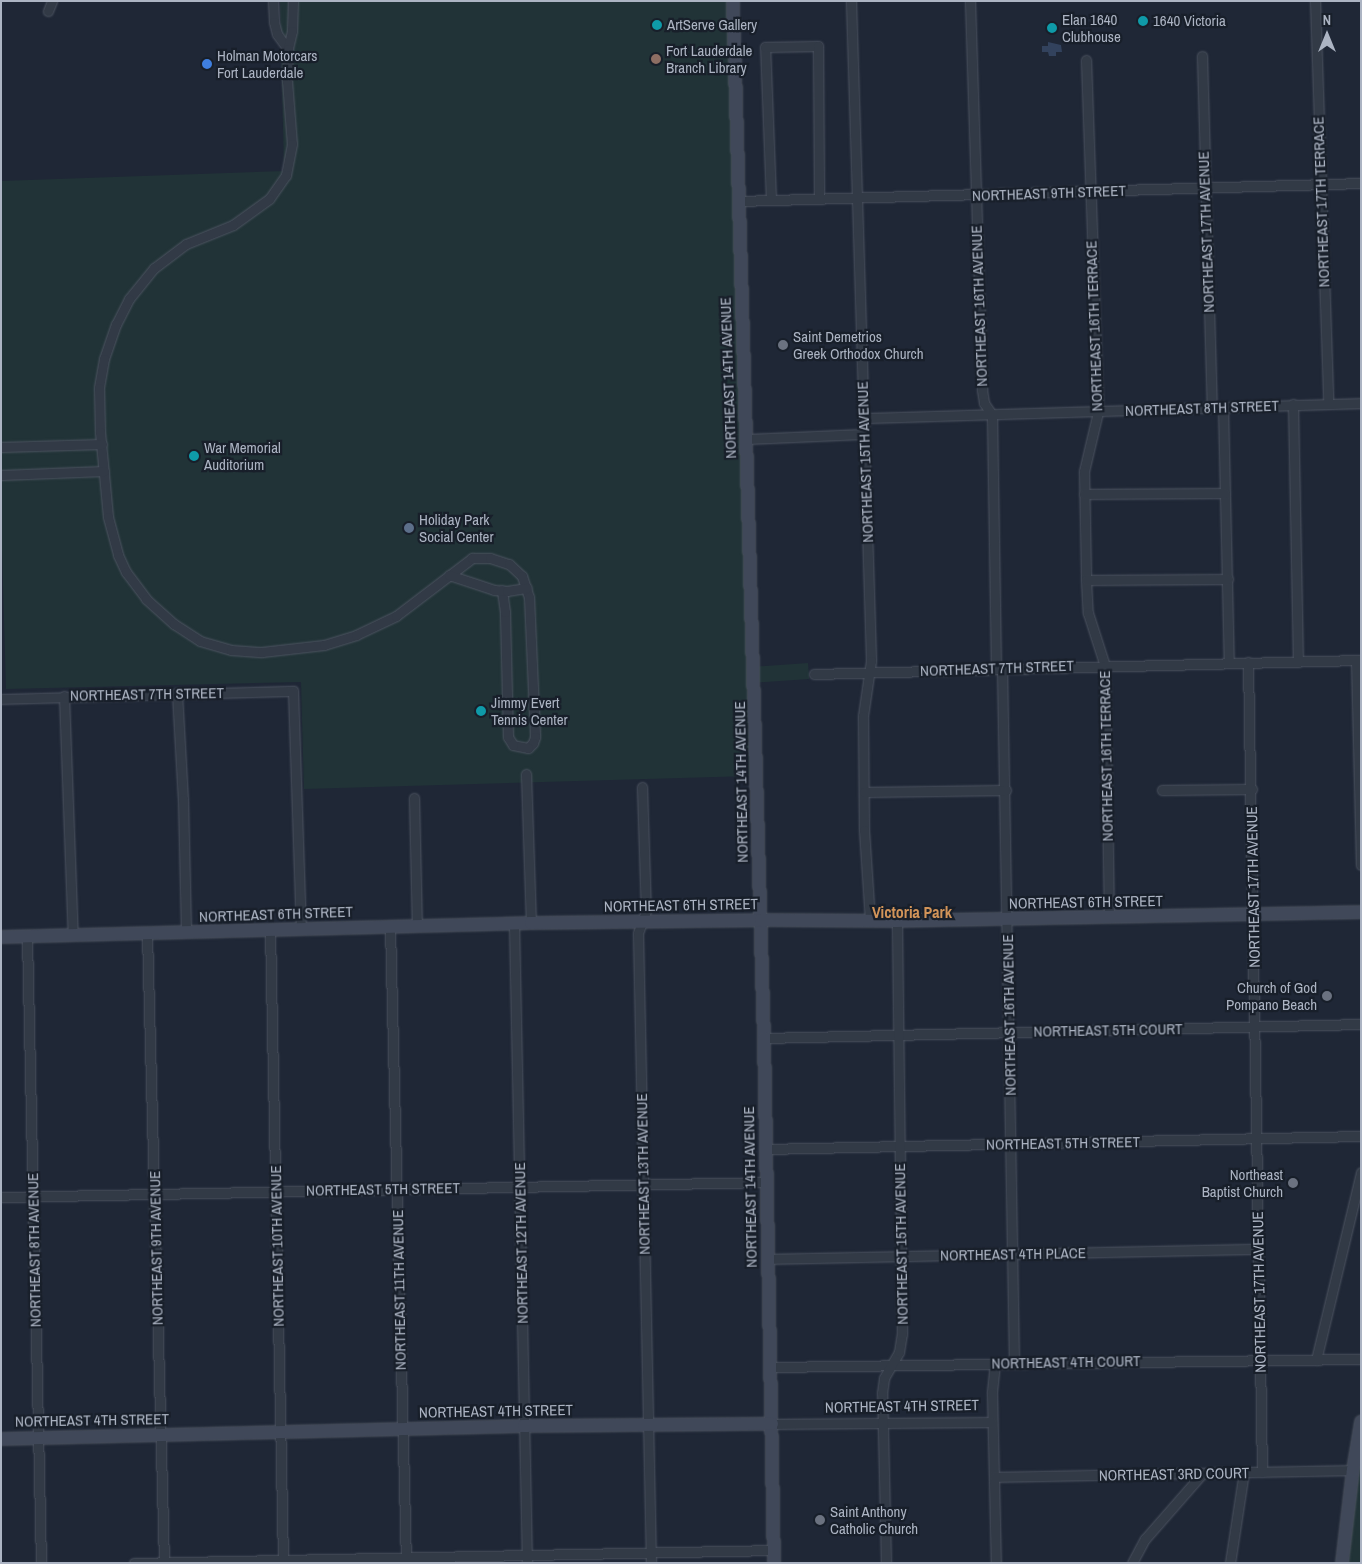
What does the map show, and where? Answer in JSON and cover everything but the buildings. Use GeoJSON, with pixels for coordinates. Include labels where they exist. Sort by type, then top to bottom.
{"type":"FeatureCollection","features":[{"type":"Feature","properties":{"kind":"street"},"geometry":{"type":"LineString","coordinates":[[45,8],[52,1]]}},
{"type":"Feature","properties":{"kind":"street"},"geometry":{"type":"LineString","coordinates":[[273,1],[274,22],[277,34],[288,48]]}},
{"type":"Feature","properties":{"kind":"street"},"geometry":{"type":"LineString","coordinates":[[294,1],[292,31],[288,48],[287,81],[292,144],[286,174],[269,199],[233,225],[186,244],[154,268],[129,299],[116,324],[104,359],[99,388],[106,500],[110,531],[126,572],[146,599],[174,624],[200,641],[231,650],[262,652],[324,645],[356,635],[396,616],[472,558],[490,558],[509,564],[522,576],[529,597],[535,737],[534,743],[528,748],[513,745],[508,737],[505,612],[502,590]]}},
{"type":"Feature","properties":{"kind":"street","name":"NORTHEAST 14TH AVENUE"},"geometry":{"type":"LineString","coordinates":[[733,1],[761,920],[774,1556]]}},
{"type":"Feature","properties":{"kind":"street","name":"NORTHEAST 15TH AVENUE"},"geometry":{"type":"LineString","coordinates":[[852,1],[871,661],[863,716],[864,792],[870,921]]}},
{"type":"Feature","properties":{"kind":"street","name":"NORTHEAST 16TH AVENUE"},"geometry":{"type":"LineString","coordinates":[[970,1],[982,390],[984,403],[992,415],[999,668],[1006,790],[1014,1362]]}},
{"type":"Feature","properties":{"kind":"street","name":"NORTHEAST 17TH TERRACE"},"geometry":{"type":"LineString","coordinates":[[1315,1],[1328,403]]}},
{"type":"Feature","properties":{"kind":"street"},"geometry":{"type":"LineString","coordinates":[[771,200],[765,47],[818,46],[819,198]]}},
{"type":"Feature","properties":{"kind":"street","name":"NORTHEAST 17TH AVENUE"},"geometry":{"type":"LineString","coordinates":[[1202,56],[1204,188],[1212,408]]}},
{"type":"Feature","properties":{"kind":"street","name":"NORTHEAST 16TH TERRACE"},"geometry":{"type":"LineString","coordinates":[[1086,60],[1098,412],[1084,470],[1086,580],[1088,614],[1105,666],[1109,917]]}},
{"type":"Feature","properties":{"kind":"street","name":"NORTHEAST 9TH STREET"},"geometry":{"type":"LineString","coordinates":[[738,202],[819,198],[1361,183]]}},
{"type":"Feature","properties":{"kind":"street","name":"NORTHEAST 8TH STREET"},"geometry":{"type":"LineString","coordinates":[[864,418],[1361,403]]}},
{"type":"Feature","properties":{"kind":"street"},"geometry":{"type":"LineString","coordinates":[[1293,404],[1298,662]]}},
{"type":"Feature","properties":{"kind":"street"},"geometry":{"type":"LineString","coordinates":[[1223,407],[1229,663]]}},
{"type":"Feature","properties":{"kind":"street"},"geometry":{"type":"LineString","coordinates":[[746,439],[864,434]]}},
{"type":"Feature","properties":{"kind":"street"},"geometry":{"type":"LineString","coordinates":[[1,447],[102,444]]}},
{"type":"Feature","properties":{"kind":"street"},"geometry":{"type":"LineString","coordinates":[[1,475],[104,471]]}},
{"type":"Feature","properties":{"kind":"street"},"geometry":{"type":"LineString","coordinates":[[1084,494],[1225,493]]}},
{"type":"Feature","properties":{"kind":"street"},"geometry":{"type":"LineString","coordinates":[[464,563],[467,581]]}},
{"type":"Feature","properties":{"kind":"street"},"geometry":{"type":"LineString","coordinates":[[449,575],[502,590],[527,588]]}},
{"type":"Feature","properties":{"kind":"street"},"geometry":{"type":"LineString","coordinates":[[1086,580],[1228,579]]}},
{"type":"Feature","properties":{"kind":"street"},"geometry":{"type":"LineString","coordinates":[[1358,661],[1361,865]]}},
{"type":"Feature","properties":{"kind":"street","name":"NORTHEAST 7TH STREET"},"geometry":{"type":"LineString","coordinates":[[814,674],[1248,662],[1358,661]]}},
{"type":"Feature","properties":{"kind":"street","name":"NORTHEAST 17TH AVENUE"},"geometry":{"type":"LineString","coordinates":[[1248,662],[1252,789],[1262,1472]]}},
{"type":"Feature","properties":{"kind":"street","name":"NORTHEAST 7TH STREET"},"geometry":{"type":"LineString","coordinates":[[1,699],[293,691],[301,929]]}},
{"type":"Feature","properties":{"kind":"street"},"geometry":{"type":"LineString","coordinates":[[177,693],[183,798],[186,932]]}},
{"type":"Feature","properties":{"kind":"street"},"geometry":{"type":"LineString","coordinates":[[64,696],[73,936]]}},
{"type":"Feature","properties":{"kind":"street"},"geometry":{"type":"LineString","coordinates":[[526,774],[531,923]]}},
{"type":"Feature","properties":{"kind":"street","name":"NORTHEAST 13TH AVENUE"},"geometry":{"type":"LineString","coordinates":[[642,786],[646,911],[638,933],[651,1563]]}},
{"type":"Feature","properties":{"kind":"street"},"geometry":{"type":"LineString","coordinates":[[1162,790],[1252,789]]}},
{"type":"Feature","properties":{"kind":"street"},"geometry":{"type":"LineString","coordinates":[[864,792],[1006,790]]}},
{"type":"Feature","properties":{"kind":"street"},"geometry":{"type":"LineString","coordinates":[[414,798],[417,926]]}},
{"type":"Feature","properties":{"kind":"street","name":"NORTHEAST 6TH STREET"},"geometry":{"type":"LineString","coordinates":[[1,937],[514,923],[1008,920],[1361,912]]}},
{"type":"Feature","properties":{"kind":"street","name":"NORTHEAST 15TH AVENUE"},"geometry":{"type":"LineString","coordinates":[[886,1563],[882,1393],[884,1378],[899,1352],[902,1334],[897,921]]}},
{"type":"Feature","properties":{"kind":"street","name":"NORTHEAST 12TH AVENUE"},"geometry":{"type":"LineString","coordinates":[[514,923],[527,1559]]}},
{"type":"Feature","properties":{"kind":"street","name":"NORTHEAST 11TH AVENUE"},"geometry":{"type":"LineString","coordinates":[[390,927],[405,1560]]}},
{"type":"Feature","properties":{"kind":"street","name":"NORTHEAST 10TH AVENUE"},"geometry":{"type":"LineString","coordinates":[[270,930],[283,1561]]}},
{"type":"Feature","properties":{"kind":"street","name":"NORTHEAST 9TH AVENUE"},"geometry":{"type":"LineString","coordinates":[[147,934],[164,1562]]}},
{"type":"Feature","properties":{"kind":"street","name":"NORTHEAST 8TH AVENUE"},"geometry":{"type":"LineString","coordinates":[[27,937],[41,1563]]}},
{"type":"Feature","properties":{"kind":"street","name":"NORTHEAST 5TH COURT"},"geometry":{"type":"LineString","coordinates":[[764,1038],[1361,1024]]}},
{"type":"Feature","properties":{"kind":"street","name":"NORTHEAST 5TH STREET"},"geometry":{"type":"LineString","coordinates":[[765,1149],[1361,1136]]}},
{"type":"Feature","properties":{"kind":"street"},"geometry":{"type":"LineString","coordinates":[[1316,1360],[1361,1172]]}},
{"type":"Feature","properties":{"kind":"street","name":"NORTHEAST 5TH STREET"},"geometry":{"type":"LineString","coordinates":[[1,1198],[397,1188],[766,1182]]}},
{"type":"Feature","properties":{"kind":"street","name":"NORTHEAST 4TH PLACE"},"geometry":{"type":"LineString","coordinates":[[768,1259],[1258,1250]]}},
{"type":"Feature","properties":{"kind":"street","name":"NORTHEAST 4TH COURT"},"geometry":{"type":"LineString","coordinates":[[771,1367],[1014,1362],[1361,1359]]}},
{"type":"Feature","properties":{"kind":"street"},"geometry":{"type":"LineString","coordinates":[[995,1363],[992,1422],[996,1563]]}},
{"type":"Feature","properties":{"kind":"street","name":"NORTHEAST 4TH STREET"},"geometry":{"type":"LineString","coordinates":[[1,1439],[524,1426],[992,1422]]}},
{"type":"Feature","properties":{"kind":"street"},"geometry":{"type":"LineString","coordinates":[[1342,1563],[1353,1470],[1361,1422]]}},
{"type":"Feature","properties":{"kind":"street","name":"NORTHEAST 3RD COURT"},"geometry":{"type":"LineString","coordinates":[[994,1477],[1353,1470]]}},
{"type":"Feature","properties":{"kind":"street"},"geometry":{"type":"LineString","coordinates":[[1230,1563],[1244,1472]]}},
{"type":"Feature","properties":{"kind":"street"},"geometry":{"type":"LineString","coordinates":[[1132,1563],[1146,1539],[1202,1474]]}},
{"type":"Feature","properties":{"kind":"street"},"geometry":{"type":"LineString","coordinates":[[134,1563],[527,1559],[651,1552],[774,1556]]}},
{"type":"Feature","properties":{"kind":"shaded area"},"geometry":{"type":"Polygon","coordinates":[[[280,1],[728,1],[750,776],[304,789],[301,682],[6,689],[1,515],[1,181],[284,171],[280,1]]]}},
{"type":"Feature","properties":{"kind":"shaded area"},"geometry":{"type":"Polygon","coordinates":[[[808,663],[809,679],[758,683],[757,667],[808,663]]]}},
{"type":"Feature","properties":{"kind":"shaded area"},"geometry":{"type":"Polygon","coordinates":[[[1361,1454],[1361,1563],[1347,1563],[1361,1454]]]}},
{"type":"Feature","properties":{"kind":"water"},"geometry":{"type":"Polygon","coordinates":[[[1048,42],[1061,45],[1062,52],[1056,52],[1056,56],[1049,56],[1048,52],[1042,52],[1042,46],[1048,46],[1048,42]]]}},
{"type":"Feature","properties":{"kind":"place","name":"1640 Victoria"},"geometry":{"type":"Point","coordinates":[1143,21]}},
{"type":"Feature","properties":{"kind":"place","name":"ArtServe Gallery"},"geometry":{"type":"Point","coordinates":[657,25]}},
{"type":"Feature","properties":{"kind":"place","name":"Elan 1640 Clubhouse"},"geometry":{"type":"Point","coordinates":[1052,28]}},
{"type":"Feature","properties":{"kind":"place","name":"Fort Lauderdale Branch Library"},"geometry":{"type":"Point","coordinates":[656,59]}},
{"type":"Feature","properties":{"kind":"place","name":"Holman Motorcars Fort Lauderdale"},"geometry":{"type":"Point","coordinates":[207,64]}},
{"type":"Feature","properties":{"kind":"place","name":"Saint Demetrios Greek Orthodox Church"},"geometry":{"type":"Point","coordinates":[783,345]}},
{"type":"Feature","properties":{"kind":"place","name":"War Memorial Auditorium"},"geometry":{"type":"Point","coordinates":[194,456]}},
{"type":"Feature","properties":{"kind":"place","name":"Holiday Park Social Center"},"geometry":{"type":"Point","coordinates":[409,528]}},
{"type":"Feature","properties":{"kind":"place","name":"Jimmy Evert Tennis Center"},"geometry":{"type":"Point","coordinates":[481,711]}},
{"type":"Feature","properties":{"kind":"place","name":"Church of God Pompano Beach"},"geometry":{"type":"Point","coordinates":[1327,996]}},
{"type":"Feature","properties":{"kind":"place","name":"Northeast Baptist Church"},"geometry":{"type":"Point","coordinates":[1293,1183]}},
{"type":"Feature","properties":{"kind":"place","name":"Saint Anthony Catholic Church"},"geometry":{"type":"Point","coordinates":[820,1520]}},
{"type":"Feature","properties":{"kind":"district","name":"Victoria Park"},"geometry":{"type":"Point","coordinates":[912,912]}}]}
